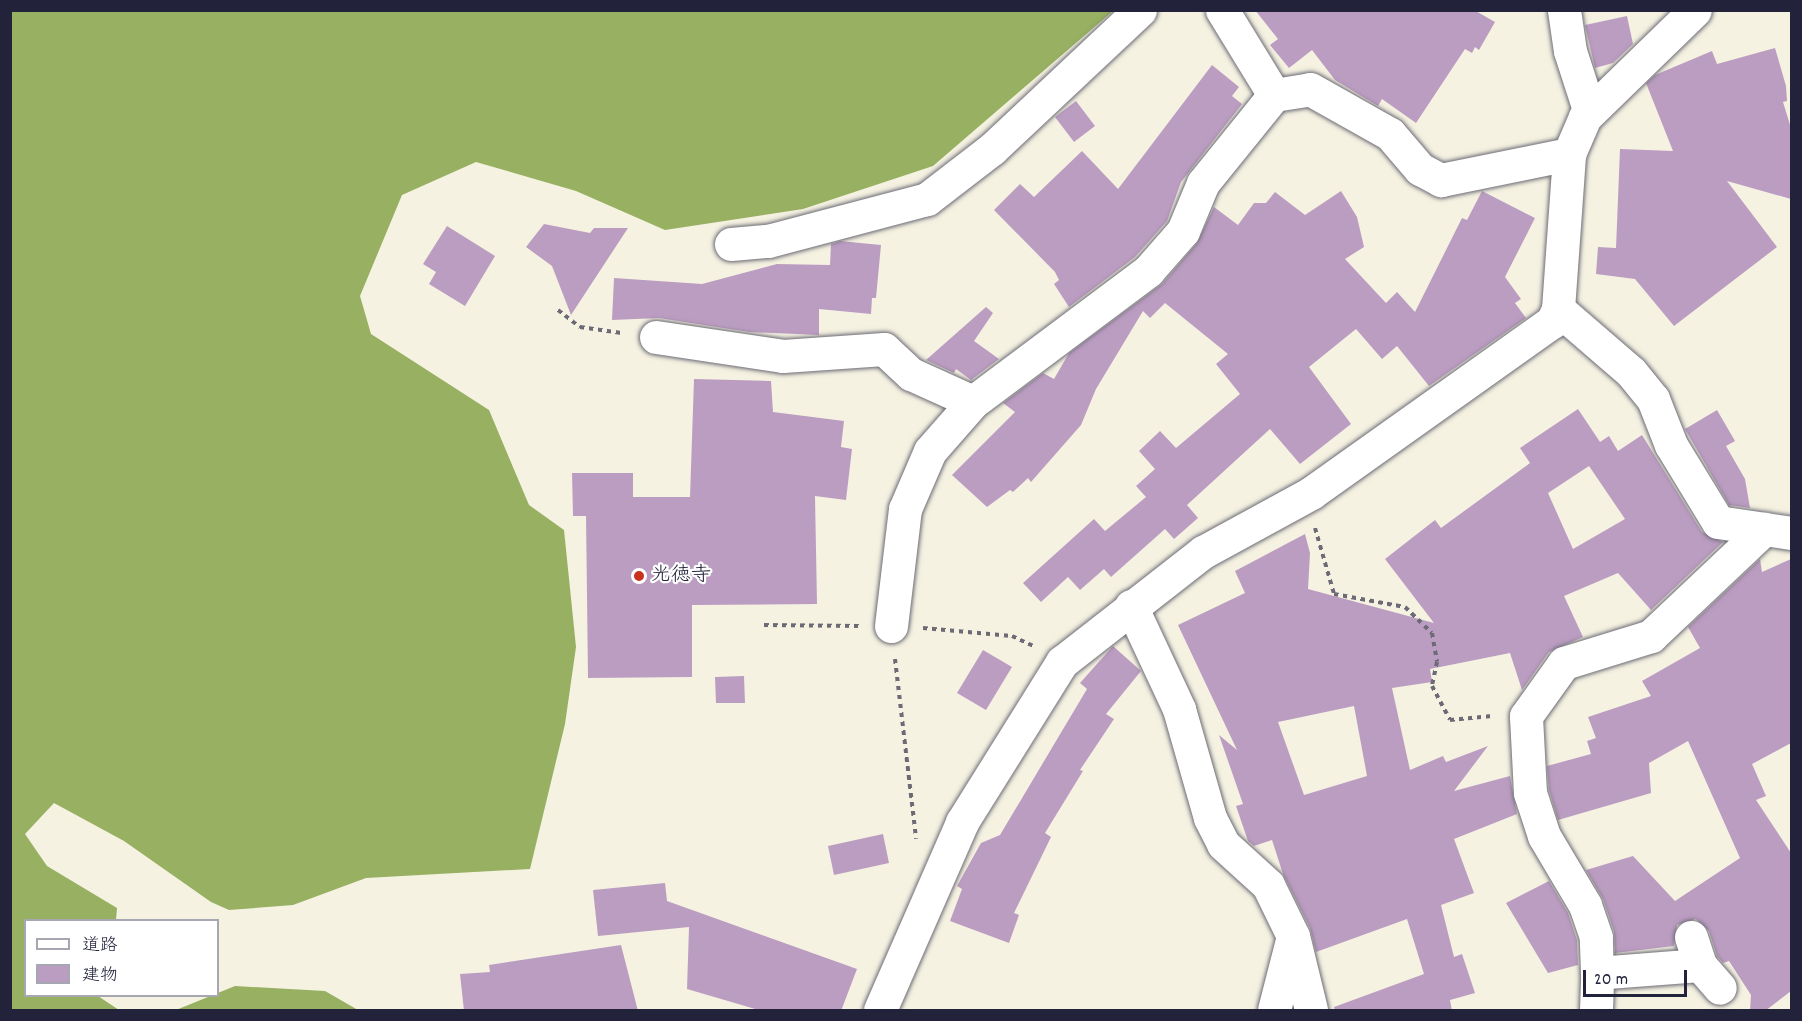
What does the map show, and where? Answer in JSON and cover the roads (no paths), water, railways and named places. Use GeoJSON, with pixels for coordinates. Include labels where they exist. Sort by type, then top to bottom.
{"type":"FeatureCollection","features":[{"type":"Feature","properties":{"kind":"street"},"geometry":{"type":"LineString","coordinates":[[731,244],[768,241],[927,199],[992,149],[1140,10]]}},
{"type":"Feature","properties":{"kind":"street"},"geometry":{"type":"LineString","coordinates":[[1564,10],[1570,51],[1589,110]]}},
{"type":"Feature","properties":{"kind":"street"},"geometry":{"type":"LineString","coordinates":[[880,1011],[962,822],[1062,662],[1203,552],[1307,496],[1552,322],[1558,309],[1569,154],[1589,110],[1695,10]]}},
{"type":"Feature","properties":{"kind":"street"},"geometry":{"type":"LineString","coordinates":[[1222,11],[1274,94]]}},
{"type":"Feature","properties":{"kind":"street"},"geometry":{"type":"LineString","coordinates":[[891,626],[905,508],[930,451],[972,402],[1148,271],[1183,231],[1203,183],[1274,94],[1311,89],[1390,134],[1420,169],[1441,180],[1569,154]]}},
{"type":"Feature","properties":{"kind":"street"},"geometry":{"type":"LineString","coordinates":[[1558,309],[1631,372],[1653,399],[1671,445],[1718,522],[1778,531]]}},
{"type":"Feature","properties":{"kind":"street"},"geometry":{"type":"LineString","coordinates":[[656,337],[783,356],[884,349],[911,374],[972,402]]}},
{"type":"Feature","properties":{"kind":"street"},"geometry":{"type":"LineString","coordinates":[[1596,1011],[1596,937],[1585,905],[1544,836],[1530,793],[1525,746],[1526,716],[1564,663],[1651,636],[1778,531]]}},
{"type":"Feature","properties":{"kind":"street"},"geometry":{"type":"LineString","coordinates":[[1131,606],[1179,709],[1210,818],[1223,844],[1268,885],[1293,936],[1311,1011]]}},
{"type":"Feature","properties":{"kind":"street"},"geometry":{"type":"LineString","coordinates":[[1274,1011],[1293,936]]}},
{"type":"Feature","properties":{"kind":"street"},"geometry":{"type":"LineString","coordinates":[[1597,973],[1703,963]]}},
{"type":"Feature","properties":{"kind":"place","name":"光徳寺"},"geometry":{"type":"Point","coordinates":[639,576]}}]}
